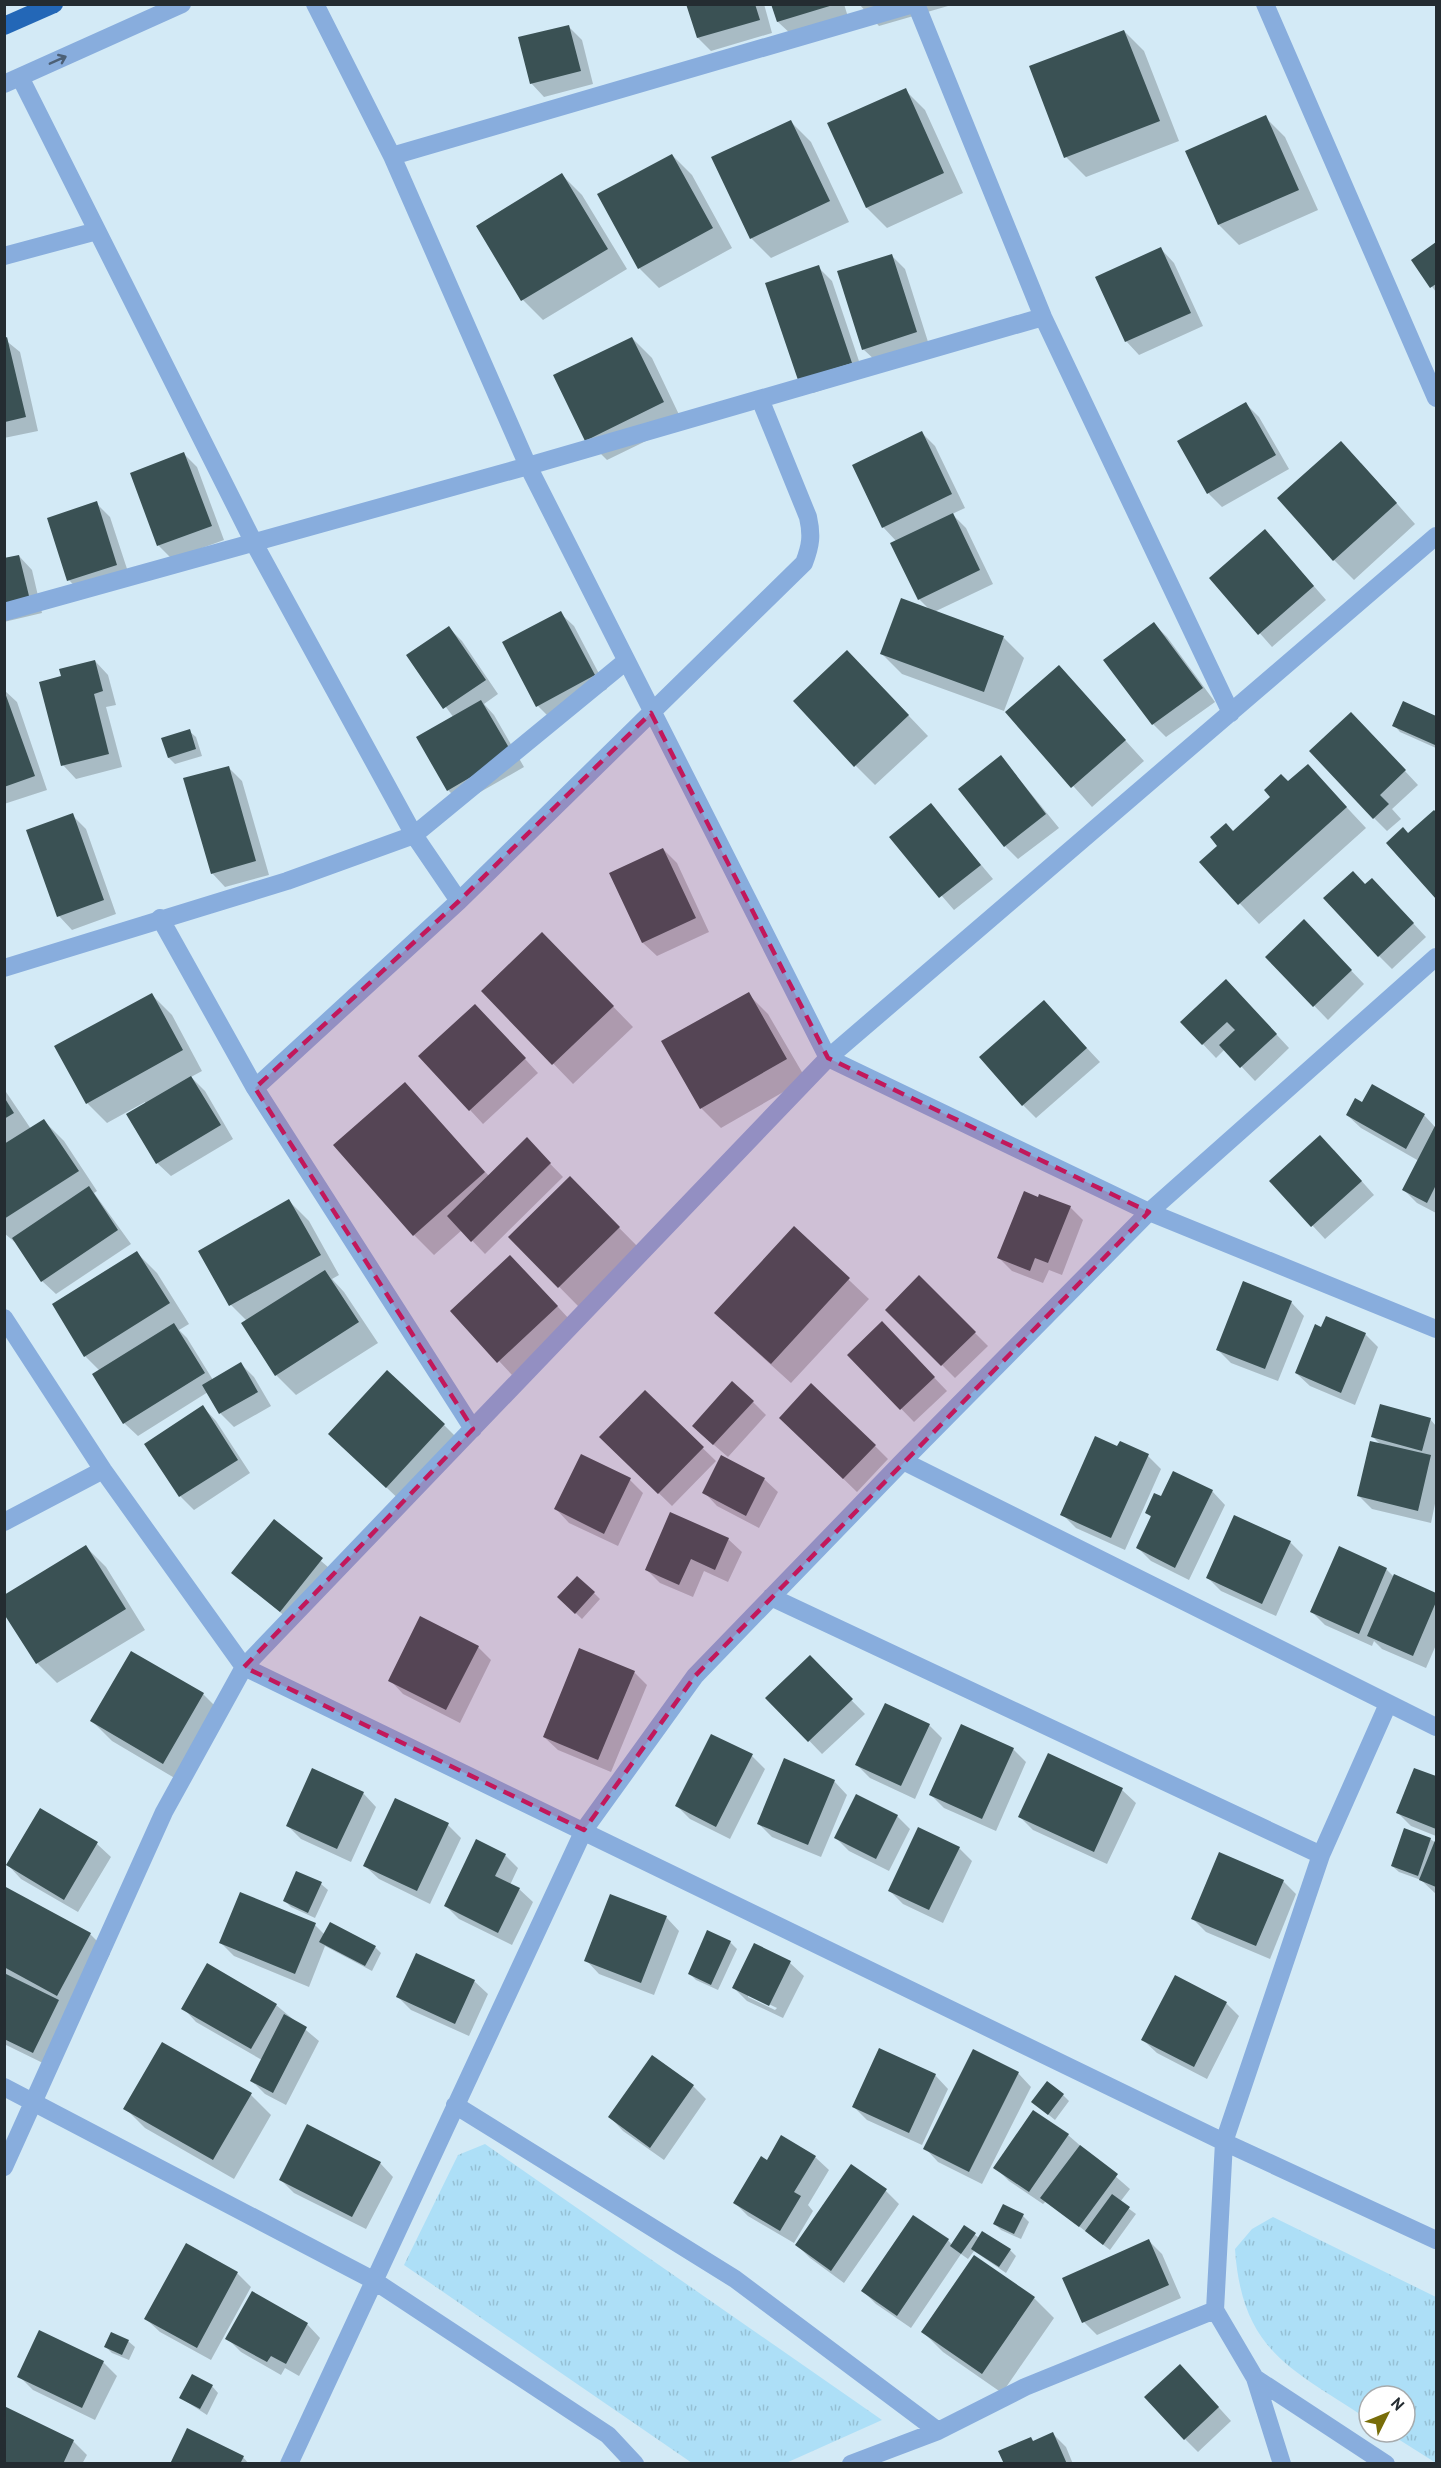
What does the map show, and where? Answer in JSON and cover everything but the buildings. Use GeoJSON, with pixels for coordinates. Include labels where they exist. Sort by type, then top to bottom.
{"type":"FeatureCollection","features":[{"type":"Feature","properties":{"kind":"highway"},"geometry":{"type":"LineString","coordinates":[[4,26],[54,4]]}},
{"type":"Feature","properties":{"kind":"street"},"geometry":{"type":"LineString","coordinates":[[182,4],[12,80],[97,231],[254,543],[414,836],[459,901]]}},
{"type":"Feature","properties":{"kind":"street"},"geometry":{"type":"LineString","coordinates":[[315,4],[392,156],[528,466],[651,713],[828,1058],[1149,1212],[1437,1329]]}},
{"type":"Feature","properties":{"kind":"street"},"geometry":{"type":"LineString","coordinates":[[392,156],[915,4],[1043,317],[1231,712]]}},
{"type":"Feature","properties":{"kind":"street"},"geometry":{"type":"LineString","coordinates":[[1265,4],[1437,398]]}},
{"type":"Feature","properties":{"kind":"street"},"geometry":{"type":"LineString","coordinates":[[4,256],[97,231]]}},
{"type":"Feature","properties":{"kind":"street"},"geometry":{"type":"LineString","coordinates":[[4,612],[528,466],[1043,317]]}},
{"type":"Feature","properties":{"kind":"street"},"geometry":{"type":"LineString","coordinates":[[255,1088],[459,901],[804,563],[811,546],[812,533],[808,517],[760,399]]}},
{"type":"Feature","properties":{"kind":"street"},"geometry":{"type":"LineString","coordinates":[[4,2167],[164,1812],[244,1667],[828,1058],[1437,536]]}},
{"type":"Feature","properties":{"kind":"street"},"geometry":{"type":"LineString","coordinates":[[4,968],[160,918],[287,881],[414,836],[626,661]]}},
{"type":"Feature","properties":{"kind":"street"},"geometry":{"type":"LineString","coordinates":[[160,918],[255,1088],[472,1429]]}},
{"type":"Feature","properties":{"kind":"street"},"geometry":{"type":"LineString","coordinates":[[295,2461],[373,2280],[584,1830],[695,1676],[1149,1212],[1434,963]]}},
{"type":"Feature","properties":{"kind":"street"},"geometry":{"type":"LineString","coordinates":[[4,1318],[103,1470],[244,1667],[1224,2142],[1437,2240]]}},
{"type":"Feature","properties":{"kind":"street"},"geometry":{"type":"LineString","coordinates":[[903,1461],[1437,1727]]}},
{"type":"Feature","properties":{"kind":"street"},"geometry":{"type":"LineString","coordinates":[[4,1522],[103,1470]]}},
{"type":"Feature","properties":{"kind":"street"},"geometry":{"type":"LineString","coordinates":[[771,1598],[1321,1855]]}},
{"type":"Feature","properties":{"kind":"street"},"geometry":{"type":"LineString","coordinates":[[1282,2463],[1255,2378],[1215,2310],[1224,2142],[1321,1855],[1388,1704]]}},
{"type":"Feature","properties":{"kind":"street"},"geometry":{"type":"LineString","coordinates":[[4,2087],[373,2280],[608,2434],[634,2463]]}},
{"type":"Feature","properties":{"kind":"street"},"geometry":{"type":"LineString","coordinates":[[455,2105],[735,2279],[938,2431]]}},
{"type":"Feature","properties":{"kind":"street"},"geometry":{"type":"LineString","coordinates":[[851,2463],[938,2431],[1025,2387],[1215,2310]]}},
{"type":"Feature","properties":{"kind":"street"},"geometry":{"type":"LineString","coordinates":[[1255,2378],[1386,2463]]}},
{"type":"Feature","properties":{"kind":"highlighted area"},"geometry":{"type":"Polygon","coordinates":[[[651,713],[828,1058],[1149,1212],[695,1676],[584,1830],[244,1667],[473,1429],[255,1088],[459,901],[651,713]]]}},
{"type":"Feature","properties":{"kind":"green space"},"geometry":{"type":"Polygon","coordinates":[[[485,2144],[882,2420],[786,2463],[692,2463],[404,2265],[458,2155],[485,2144]]]}},
{"type":"Feature","properties":{"kind":"green space"},"geometry":{"type":"Polygon","coordinates":[[[1273,2217],[1436,2297],[1436,2463],[1406,2444],[1417,2444],[1417,2384],[1357,2384],[1357,2412],[1295,2371],[1260,2335],[1248,2312],[1240,2284],[1235,2249],[1252,2229],[1273,2217]]]}}]}
